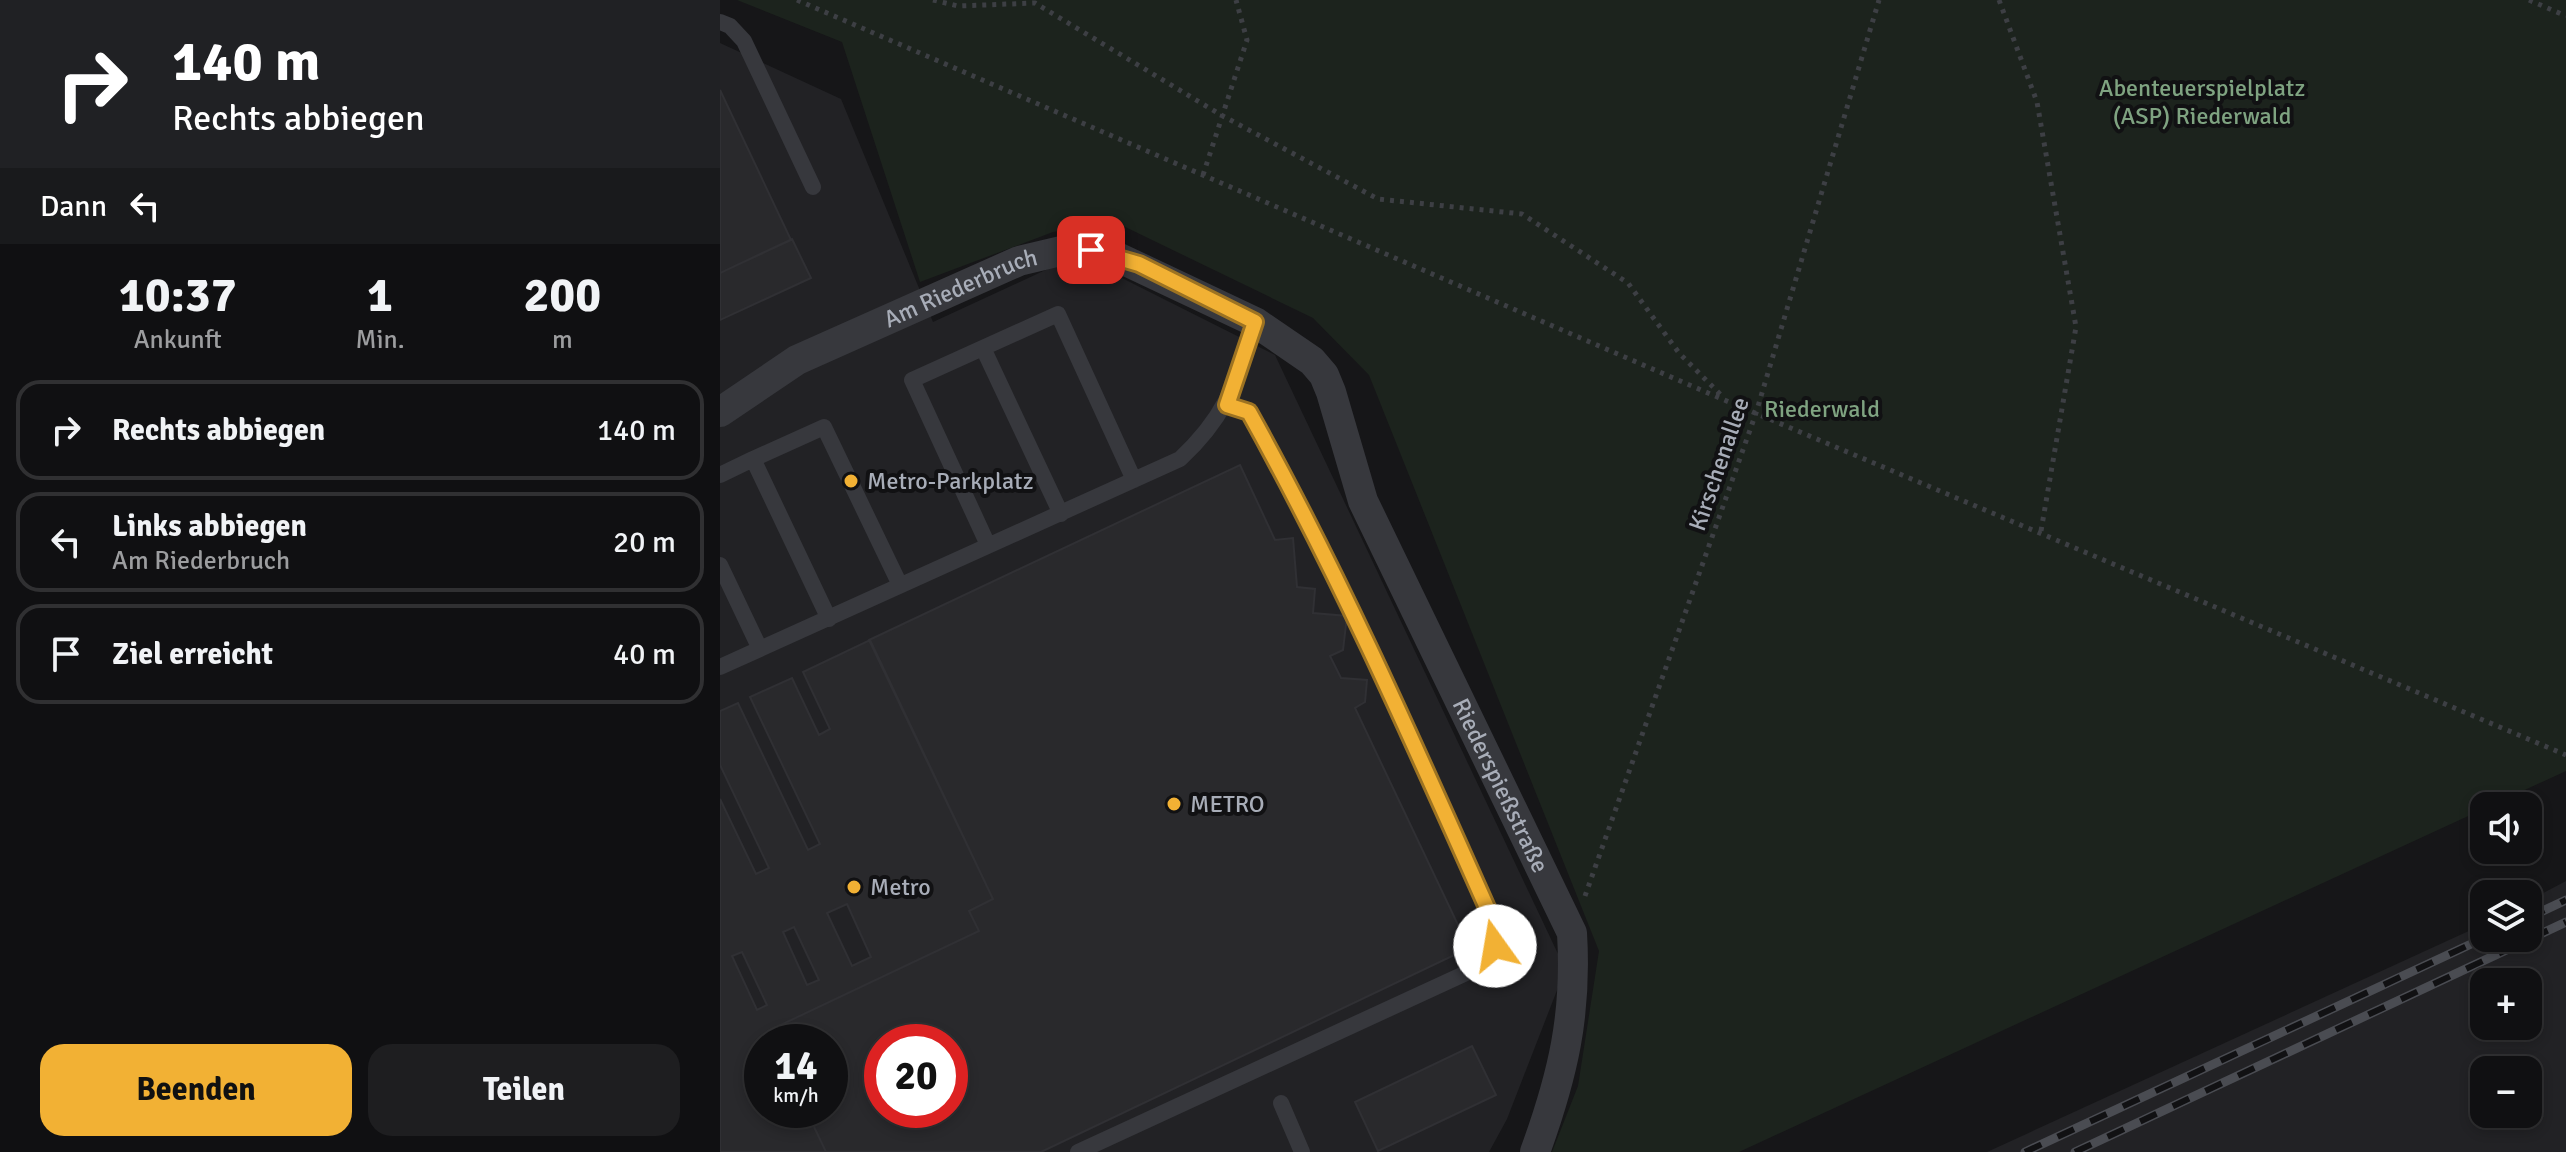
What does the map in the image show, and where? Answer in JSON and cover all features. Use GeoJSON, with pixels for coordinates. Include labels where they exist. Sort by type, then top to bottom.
{"type":"FeatureCollection","features":[{"type":"Feature","properties":{"kind":"street","name":"Am Riederbruch"},"geometry":{"type":"LineString","coordinates":[[720,412],[797,360],[1044,253],[1091,250],[1113,255],[1255,322],[1312,361],[1324,375],[1341,433]]}},
{"type":"Feature","properties":{"kind":"street","name":"Riederspießstraße"},"geometry":{"type":"LineString","coordinates":[[1341,433],[1363,501],[1572,933],[1575,983],[1570,1034],[1558,1088],[1535,1152]]}},
{"type":"Feature","properties":{"kind":"lane"},"geometry":{"type":"LineString","coordinates":[[720,22],[730,26],[744,41],[813,187]]}},
{"type":"Feature","properties":{"kind":"lane"},"geometry":{"type":"LineString","coordinates":[[988,545],[912,380],[1058,314],[1134,480]]}},
{"type":"Feature","properties":{"kind":"lane"},"geometry":{"type":"LineString","coordinates":[[720,667],[1180,459],[1206,434],[1227,405],[1255,322]]}},
{"type":"Feature","properties":{"kind":"lane"},"geometry":{"type":"LineString","coordinates":[[983,348],[1061,514]]}},
{"type":"Feature","properties":{"kind":"lane"},"geometry":{"type":"LineString","coordinates":[[1078,1152],[1477,968],[1489,958],[1497,940],[1497,930],[1386,677],[1298,498],[1249,412],[1227,405]]}},
{"type":"Feature","properties":{"kind":"lane"},"geometry":{"type":"LineString","coordinates":[[720,475],[824,427],[900,585]]}},
{"type":"Feature","properties":{"kind":"lane"},"geometry":{"type":"LineString","coordinates":[[753,459],[829,619]]}},
{"type":"Feature","properties":{"kind":"lane"},"geometry":{"type":"LineString","coordinates":[[720,565],[760,649]]}},
{"type":"Feature","properties":{"kind":"lane"},"geometry":{"type":"LineString","coordinates":[[1281,1103],[1302,1152]]}},
{"type":"Feature","properties":{"kind":"path"},"geometry":{"type":"LineString","coordinates":[[797,0],[1729,402],[2566,755]]}},
{"type":"Feature","properties":{"kind":"path"},"geometry":{"type":"LineString","coordinates":[[933,0],[958,6],[1035,3],[1221,115],[1378,199],[1522,214],[1628,283],[1679,353],[1729,402]]}},
{"type":"Feature","properties":{"kind":"path"},"geometry":{"type":"LineString","coordinates":[[1203,175],[1247,40],[1236,0]]}},
{"type":"Feature","properties":{"kind":"path","name":"Kirschenallee"},"geometry":{"type":"LineString","coordinates":[[1572,933],[1756,413],[1879,0]]}},
{"type":"Feature","properties":{"kind":"path"},"geometry":{"type":"LineString","coordinates":[[1999,0],[2037,102],[2076,327],[2041,531]]}},
{"type":"Feature","properties":{"kind":"path"},"geometry":{"type":"LineString","coordinates":[[2529,0],[2566,16]]}},
{"type":"Feature","properties":{"kind":"shaded area"},"geometry":{"type":"Polygon","coordinates":[[[720,43],[841,99],[933,322],[1052,267],[1100,267],[1275,355],[1559,956],[1561,980],[1507,1119],[1489,1152],[720,1152],[720,43]]]}},
{"type":"Feature","properties":{"kind":"shaded area"},"geometry":{"type":"Polygon","coordinates":[[[2566,881],[2566,1152],[1987,1152],[2470,930],[2470,952],[2542,952],[2542,894],[2566,881]]]}},
{"type":"Feature","properties":{"kind":"green space","name":"Riederwald"},"geometry":{"type":"Polygon","coordinates":[[[737,0],[2566,0],[2566,771],[2520,792],[2470,792],[2470,815],[1739,1152],[1552,1152],[1578,1086],[1599,951],[1369,375],[1313,318],[1115,222],[1053,232],[920,282],[842,42],[737,0]]]}},
{"type":"Feature","properties":{"kind":"building"},"geometry":{"type":"Polygon","coordinates":[[[720,90],[791,240],[720,273],[720,90]]]}},
{"type":"Feature","properties":{"kind":"building"},"geometry":{"type":"Polygon","coordinates":[[[792,239],[811,278],[720,320],[720,273],[792,239]]]}},
{"type":"Feature","properties":{"kind":"building","name":"METRO"},"geometry":{"type":"Polygon","coordinates":[[[1240,465],[1275,540],[1293,538],[1297,587],[1315,589],[1313,613],[1347,616],[1343,650],[1330,656],[1341,678],[1367,680],[1365,702],[1355,708],[1469,948],[1041,1152],[826,1152],[815,1128],[848,1128],[848,1024],[783,1024],[979,931],[969,911],[993,899],[869,640],[1240,465]]]}},
{"type":"Feature","properties":{"kind":"building","name":"Metro"},"geometry":{"type":"Polygon","coordinates":[[[870,640],[993,899],[969,911],[979,931],[783,1024],[744,1024],[744,1128],[815,1128],[826,1152],[720,1152],[720,799],[756,874],[769,868],[720,765],[720,711],[738,703],[808,850],[820,844],[750,697],[792,678],[819,735],[830,729],[803,672],[870,640]],[[847,904],[827,913],[852,966],[871,957],[847,904]],[[794,927],[783,932],[807,985],[819,980],[794,927]],[[742,952],[732,956],[757,1010],[767,1005],[742,952]]]}},
{"type":"Feature","properties":{"kind":"building"},"geometry":{"type":"Polygon","coordinates":[[[1472,1046],[1496,1095],[1378,1151],[1355,1102],[1472,1046]]]}},
{"type":"Feature","properties":{"kind":"railway"},"geometry":{"type":"LineString","coordinates":[[2542,911],[2566,900]]}},
{"type":"Feature","properties":{"kind":"railway"},"geometry":{"type":"LineString","coordinates":[[2075,1152],[2566,922]]}},
{"type":"Feature","properties":{"kind":"railway"},"geometry":{"type":"LineString","coordinates":[[2025,1152],[2470,945]]}},
{"type":"Feature","properties":{"kind":"place","name":"Metro-Parkplatz"},"geometry":{"type":"Point","coordinates":[851,481]}},
{"type":"Feature","properties":{"kind":"place","name":"METRO"},"geometry":{"type":"Point","coordinates":[1174,804]}},
{"type":"Feature","properties":{"kind":"place","name":"Metro"},"geometry":{"type":"Point","coordinates":[854,887]}},
{"type":"Feature","properties":{"kind":"route"},"geometry":{"type":"LineString","coordinates":[[1091,250],[1139,264],[1255,322],[1227,405],[1249,412],[1298,498],[1386,677],[1497,930],[1495,946]]}},
{"type":"Feature","properties":{"kind":"park label","name":"Abenteuerspielplatz (ASP) Riederwald"},"geometry":{"type":"Point","coordinates":[2202,102]}}]}
